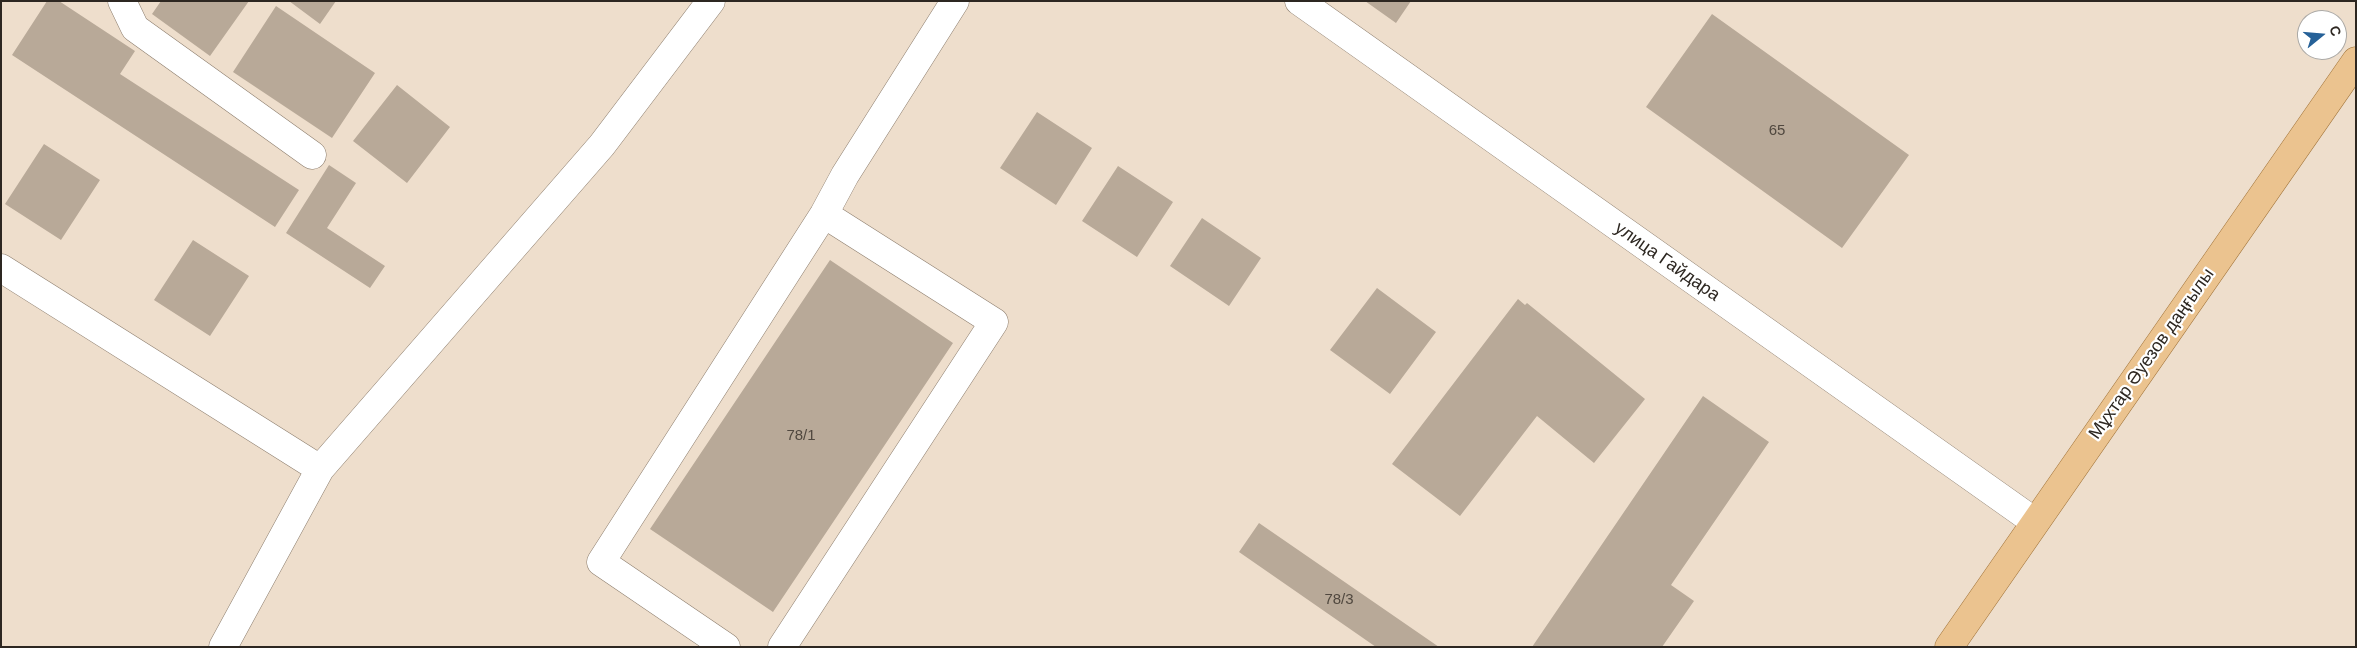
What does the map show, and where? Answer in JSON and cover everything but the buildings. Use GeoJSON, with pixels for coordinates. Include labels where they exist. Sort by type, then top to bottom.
{"type":"FeatureCollection","features":[{"type":"Feature","properties":{"kind":"main road","name":"Мұхтар Әуезов даңғылы"},"geometry":{"type":"LineString","coordinates":[[1949,647],[2356,61]]}},
{"type":"Feature","properties":{"kind":"street"},"geometry":{"type":"LineString","coordinates":[[122,1],[135,28],[312,155]]}},
{"type":"Feature","properties":{"kind":"street"},"geometry":{"type":"LineString","coordinates":[[223,647],[320,469],[602,145],[711,1]]}},
{"type":"Feature","properties":{"kind":"street"},"geometry":{"type":"LineString","coordinates":[[726,647],[601,562],[824,214],[845,176],[955,1]]}},
{"type":"Feature","properties":{"kind":"street","name":"улица Гайдара"},"geometry":{"type":"LineString","coordinates":[[1300,1],[2034,522]]}},
{"type":"Feature","properties":{"kind":"street"},"geometry":{"type":"LineString","coordinates":[[782,647],[994,322],[824,214]]}},
{"type":"Feature","properties":{"kind":"street"},"geometry":{"type":"LineString","coordinates":[[1,268],[320,469]]}}]}
